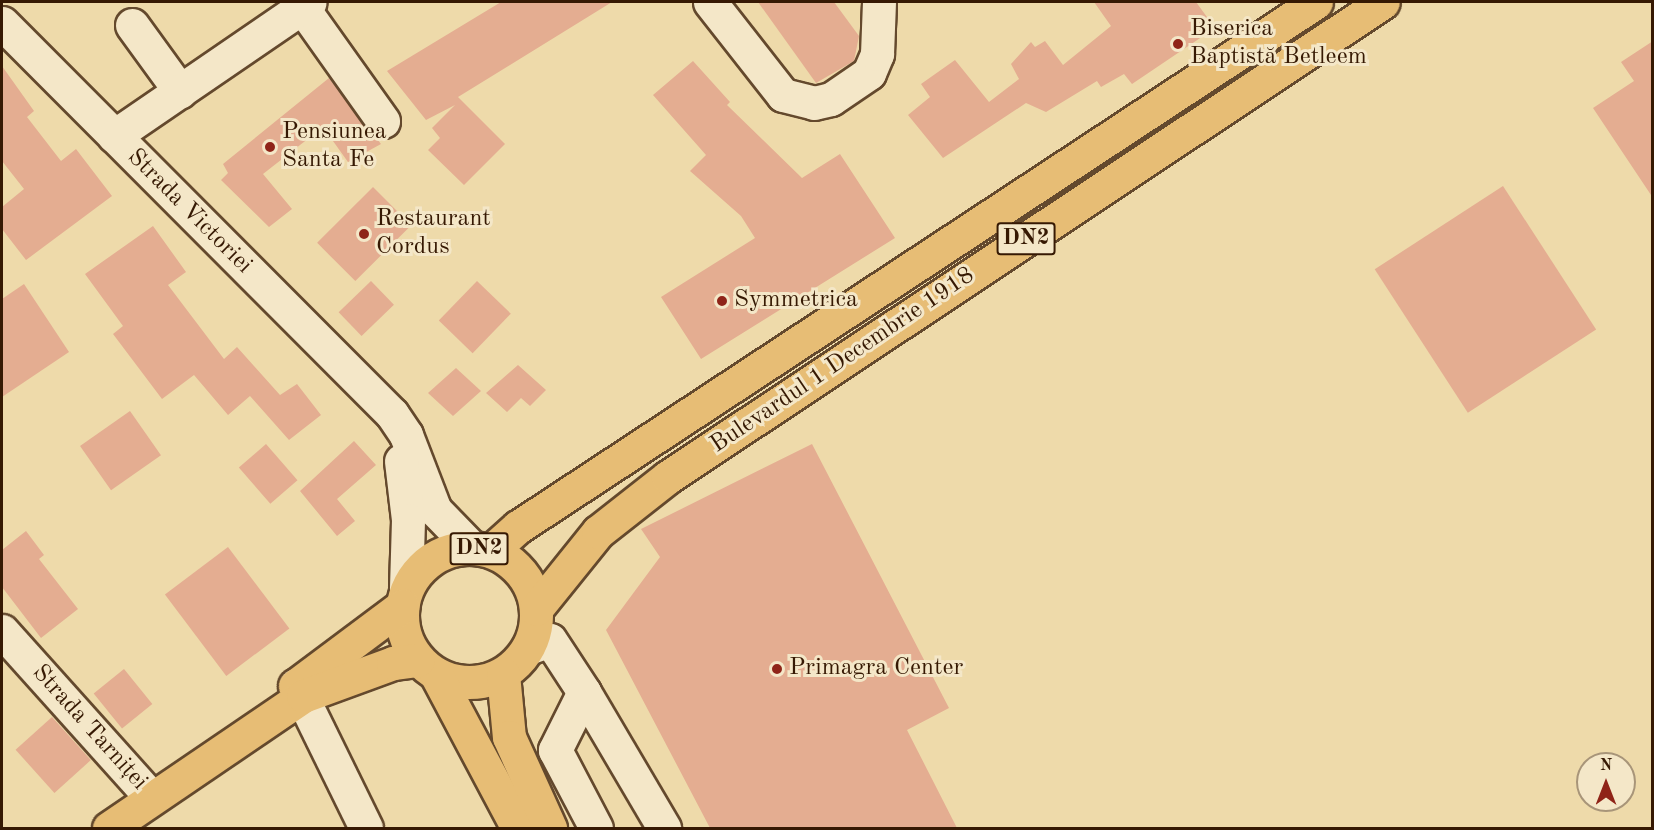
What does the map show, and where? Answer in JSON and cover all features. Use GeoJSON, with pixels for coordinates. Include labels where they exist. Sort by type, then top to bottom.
{"type":"FeatureCollection","features":[{"type":"Feature","properties":{"kind":"main road","name":"Bulevardul 1 Decembrie 1918"},"geometry":{"type":"LineString","coordinates":[[482,550],[1316,2]]}},
{"type":"Feature","properties":{"kind":"main road","name":"Bulevardul 1 Decembrie 1918"},"geometry":{"type":"LineString","coordinates":[[536,609],[598,531],[668,477],[1383,2]]}},
{"type":"Feature","properties":{"kind":"main road","name":"DN2"},"geometry":{"type":"LineString","coordinates":[[404,598],[434,557],[482,550],[522,573],[536,609],[528,648]]}},
{"type":"Feature","properties":{"kind":"main road"},"geometry":{"type":"LineString","coordinates":[[404,598],[402,625],[518,828]]}},
{"type":"Feature","properties":{"kind":"main road"},"geometry":{"type":"LineString","coordinates":[[109,828],[292,698],[404,598]]}},
{"type":"Feature","properties":{"kind":"main road"},"geometry":{"type":"LineString","coordinates":[[292,698],[393,663],[427,667],[482,682],[503,674],[528,648]]}},
{"type":"Feature","properties":{"kind":"main road"},"geometry":{"type":"LineString","coordinates":[[503,674],[509,737],[550,828]]}},
{"type":"Feature","properties":{"kind":"street"},"geometry":{"type":"LineString","coordinates":[[710,2],[783,95],[814,103],[831,99],[869,73],[877,54],[879,2]]}},
{"type":"Feature","properties":{"kind":"street"},"geometry":{"type":"LineString","coordinates":[[114,136],[306,4],[383,121]]}},
{"type":"Feature","properties":{"kind":"street","name":"Strada Victoriei"},"geometry":{"type":"LineString","coordinates":[[2,23],[401,424],[435,510],[482,550]]}},
{"type":"Feature","properties":{"kind":"street"},"geometry":{"type":"LineString","coordinates":[[132,25],[180,91]]}},
{"type":"Feature","properties":{"kind":"street","name":"Strada Victoriei"},"geometry":{"type":"LineString","coordinates":[[377,401],[395,439],[406,484],[404,598]]}},
{"type":"Feature","properties":{"kind":"street","name":"Strada Tarniței"},"geometry":{"type":"LineString","coordinates":[[2,632],[152,798]]}},
{"type":"Feature","properties":{"kind":"street"},"geometry":{"type":"LineString","coordinates":[[528,648],[550,640],[584,692],[664,828]]}},
{"type":"Feature","properties":{"kind":"street"},"geometry":{"type":"LineString","coordinates":[[584,692],[555,750],[596,828]]}},
{"type":"Feature","properties":{"kind":"street"},"geometry":{"type":"LineString","coordinates":[[292,698],[366,828]]}},
{"type":"Feature","properties":{"kind":"building"},"geometry":{"type":"Polygon","coordinates":[[[501,2],[612,2],[458,97],[505,144],[464,185],[428,150],[440,138],[432,128],[455,105],[426,120],[387,71],[501,2]]]}},
{"type":"Feature","properties":{"kind":"building"},"geometry":{"type":"Polygon","coordinates":[[[758,2],[834,2],[859,36],[854,61],[816,83],[758,2]]]}},
{"type":"Feature","properties":{"kind":"building"},"geometry":{"type":"Polygon","coordinates":[[[1094,2],[1196,2],[1215,28],[1132,84],[1124,74],[1101,87],[1097,81],[1046,112],[1026,103],[943,158],[908,115],[930,97],[921,84],[955,60],[989,102],[1019,79],[1011,64],[1031,42],[1035,47],[1045,41],[1063,65],[1111,26],[1094,2]]]}},
{"type":"Feature","properties":{"kind":"building"},"geometry":{"type":"Polygon","coordinates":[[[1653,41],[1653,198],[1593,108],[1634,81],[1621,62],[1653,41]]]}},
{"type":"Feature","properties":{"kind":"building"},"geometry":{"type":"Polygon","coordinates":[[[693,61],[730,102],[727,105],[802,178],[840,154],[895,238],[701,359],[661,297],[755,238],[741,216],[690,171],[706,155],[653,95],[693,61]]]}},
{"type":"Feature","properties":{"kind":"building"},"geometry":{"type":"Polygon","coordinates":[[[2,66],[34,111],[27,117],[61,161],[76,149],[112,196],[26,260],[2,229],[2,207],[24,189],[2,161],[2,66]]]}},
{"type":"Feature","properties":{"kind":"building"},"geometry":{"type":"Polygon","coordinates":[[[329,78],[381,144],[348,162],[323,127],[263,174],[292,209],[269,227],[221,180],[228,173],[223,164],[329,78]]]}},
{"type":"Feature","properties":{"kind":"building"},"geometry":{"type":"Polygon","coordinates":[[[1503,186],[1596,329],[1468,413],[1375,269],[1503,186]]]}},
{"type":"Feature","properties":{"kind":"building","name":"Restaurant Cordus"},"geometry":{"type":"Polygon","coordinates":[[[373,187],[411,225],[355,281],[317,243],[373,187]]]}},
{"type":"Feature","properties":{"kind":"building"},"geometry":{"type":"Polygon","coordinates":[[[153,226],[186,272],[168,285],[224,359],[237,347],[280,395],[297,384],[321,415],[289,440],[250,396],[228,415],[194,375],[162,399],[113,334],[123,326],[85,274],[153,226]]]}},
{"type":"Feature","properties":{"kind":"building"},"geometry":{"type":"Polygon","coordinates":[[[371,281],[394,305],[362,336],[339,312],[371,281]]]}},
{"type":"Feature","properties":{"kind":"building"},"geometry":{"type":"Polygon","coordinates":[[[477,281],[511,314],[473,353],[439,321],[477,281]]]}},
{"type":"Feature","properties":{"kind":"building"},"geometry":{"type":"Polygon","coordinates":[[[24,284],[69,352],[2,397],[2,299],[24,284]]]}},
{"type":"Feature","properties":{"kind":"building"},"geometry":{"type":"Polygon","coordinates":[[[518,365],[546,390],[530,406],[521,398],[507,412],[486,393],[518,365]]]}},
{"type":"Feature","properties":{"kind":"building"},"geometry":{"type":"Polygon","coordinates":[[[456,368],[481,391],[453,416],[428,393],[456,368]]]}},
{"type":"Feature","properties":{"kind":"building"},"geometry":{"type":"Polygon","coordinates":[[[130,411],[161,455],[111,490],[80,446],[130,411]]]}},
{"type":"Feature","properties":{"kind":"building"},"geometry":{"type":"Polygon","coordinates":[[[354,441],[376,465],[337,499],[355,521],[337,536],[300,491],[354,441]]]}},
{"type":"Feature","properties":{"kind":"building"},"geometry":{"type":"Polygon","coordinates":[[[266,444],[297,480],[270,504],[239,468],[266,444]]]}},
{"type":"Feature","properties":{"kind":"building","name":"Primagra Center"},"geometry":{"type":"Polygon","coordinates":[[[812,444],[949,708],[907,730],[957,828],[710,828],[606,630],[660,557],[641,529],[812,444]]]}},
{"type":"Feature","properties":{"kind":"building"},"geometry":{"type":"Polygon","coordinates":[[[26,531],[44,555],[39,559],[78,609],[41,638],[2,587],[2,550],[26,531]]]}},
{"type":"Feature","properties":{"kind":"building"},"geometry":{"type":"Polygon","coordinates":[[[228,547],[289,628],[226,676],[165,595],[228,547]]]}},
{"type":"Feature","properties":{"kind":"building"},"geometry":{"type":"Polygon","coordinates":[[[124,669],[152,704],[122,729],[94,694],[124,669]]]}},
{"type":"Feature","properties":{"kind":"building"},"geometry":{"type":"Polygon","coordinates":[[[52,717],[91,760],[54,793],[16,750],[52,717]]]}},
{"type":"Feature","properties":{"kind":"place","name":"Biserica Baptistă Betleem"},"geometry":{"type":"Point","coordinates":[1178,44]}},
{"type":"Feature","properties":{"kind":"place","name":"Pensiunea Santa Fe"},"geometry":{"type":"Point","coordinates":[270,147]}},
{"type":"Feature","properties":{"kind":"place","name":"Restaurant Cordus"},"geometry":{"type":"Point","coordinates":[364,234]}},
{"type":"Feature","properties":{"kind":"place","name":"Symmetrica"},"geometry":{"type":"Point","coordinates":[722,301]}},
{"type":"Feature","properties":{"kind":"place","name":"Primagra Center"},"geometry":{"type":"Point","coordinates":[777,669]}}]}
